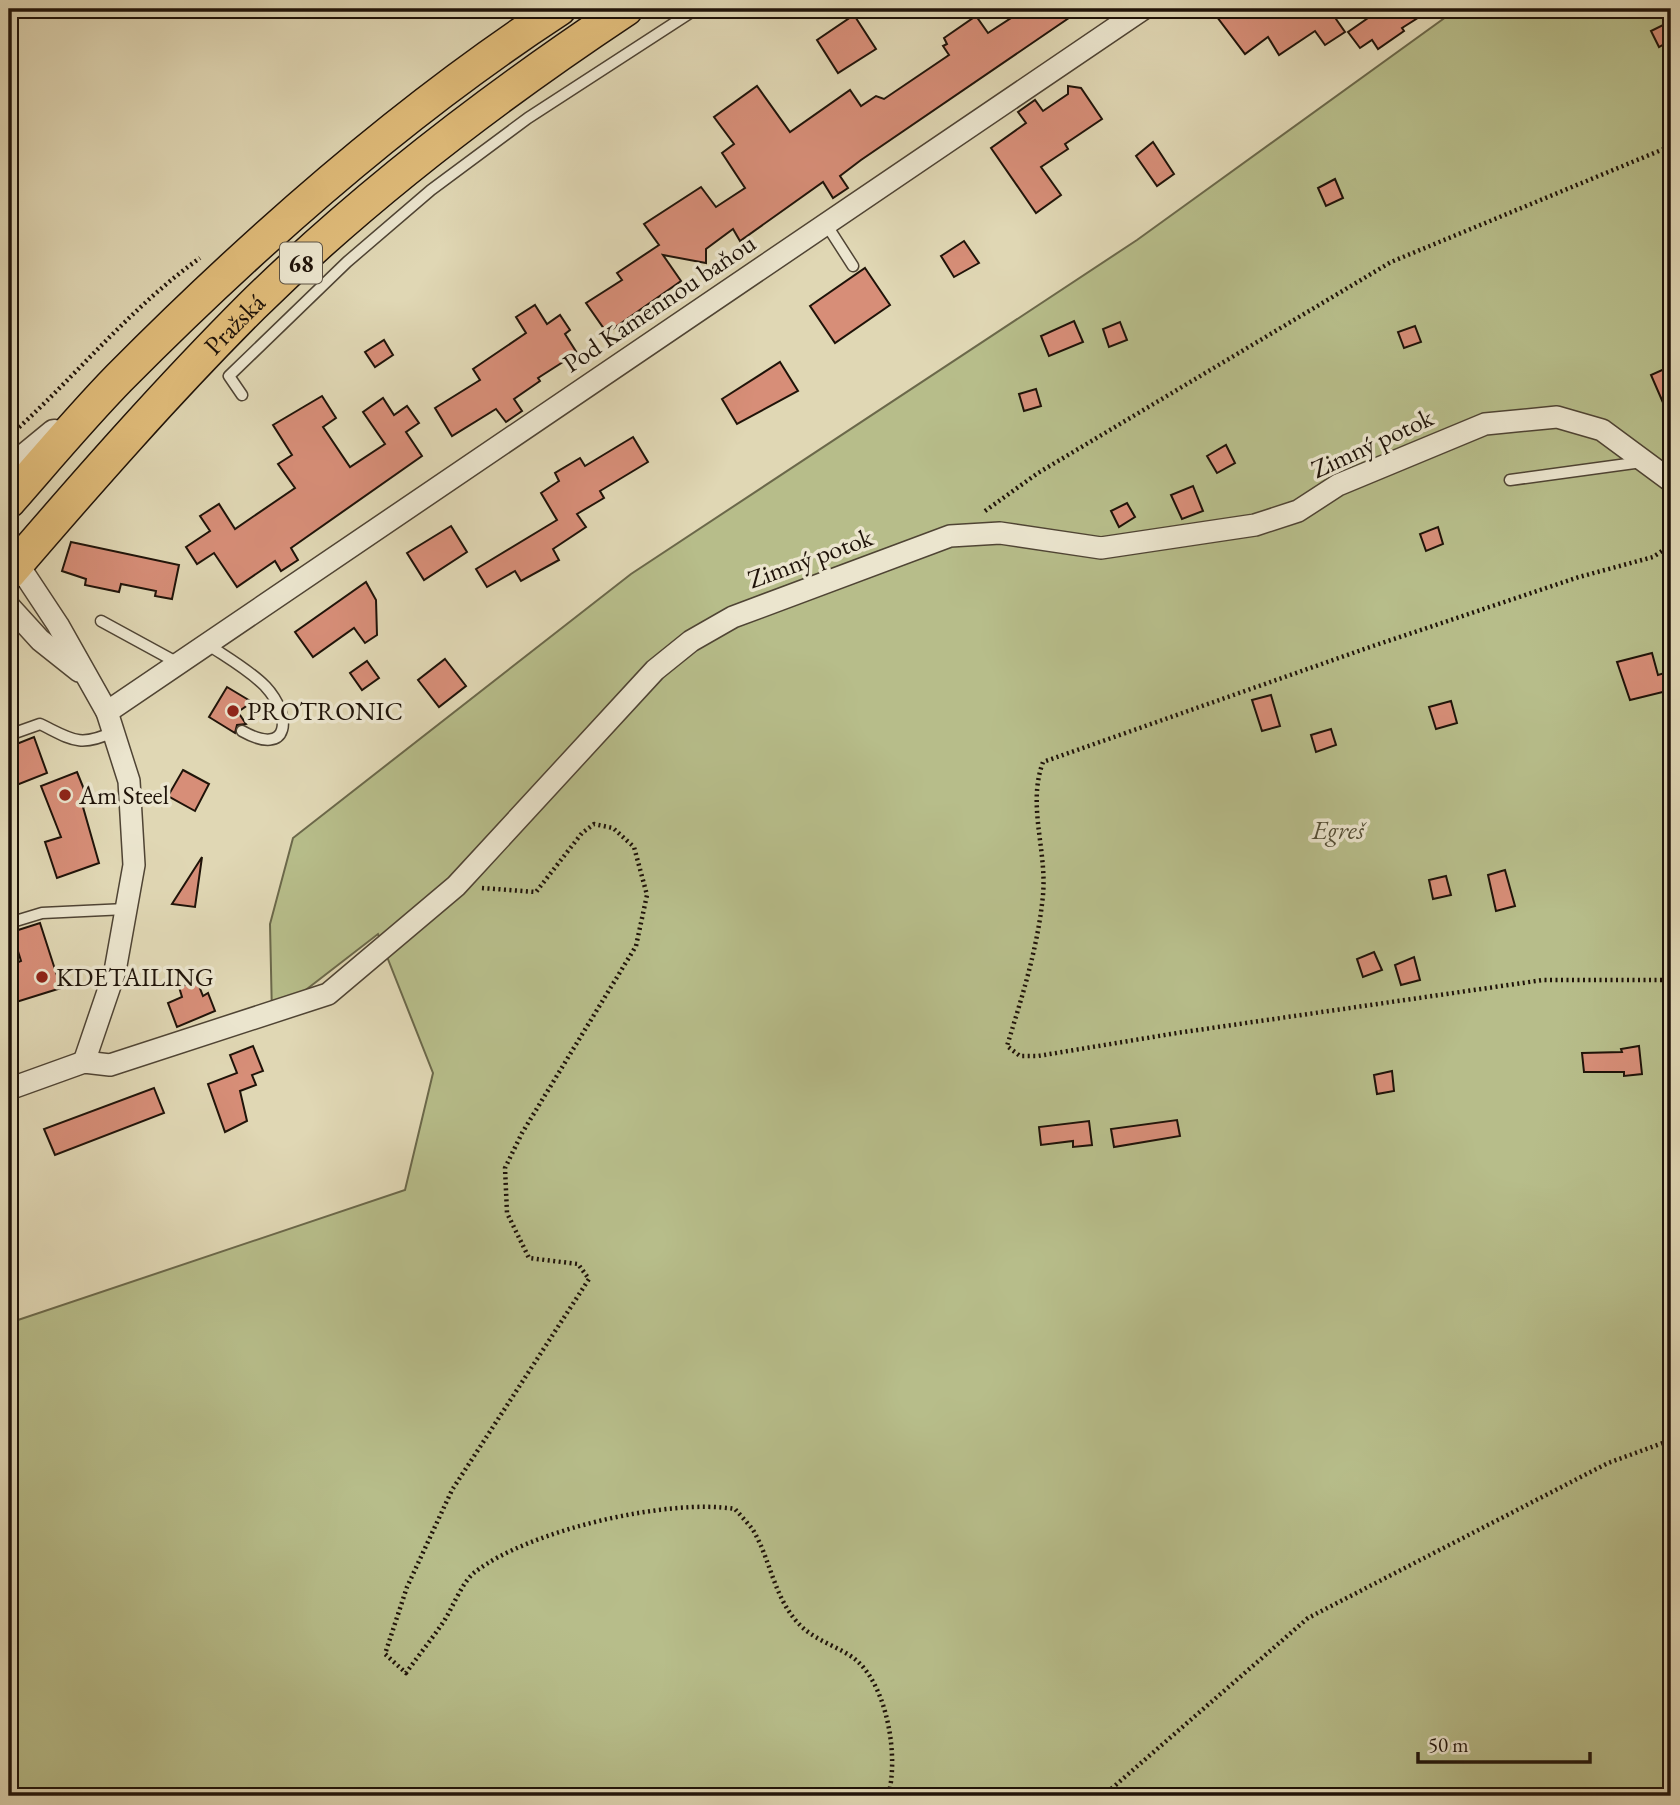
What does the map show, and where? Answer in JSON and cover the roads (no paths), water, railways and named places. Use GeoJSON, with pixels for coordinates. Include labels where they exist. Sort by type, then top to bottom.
{"type":"FeatureCollection","features":[{"type":"Feature","properties":{"kind":"main road","name":"Pražská"},"geometry":{"type":"LineString","coordinates":[[9,501],[117,380],[185,313],[387,135],[559,9]]}},
{"type":"Feature","properties":{"kind":"main road","name":"Pražská"},"geometry":{"type":"LineString","coordinates":[[11,563],[254,305],[368,203],[476,116],[626,9]]}},
{"type":"Feature","properties":{"kind":"street","name":"Pod Kamennou baňou"},"geometry":{"type":"LineString","coordinates":[[110,722],[207,644],[1143,9]]}},
{"type":"Feature","properties":{"kind":"street"},"geometry":{"type":"LineString","coordinates":[[9,463],[26,456],[117,380]]}},
{"type":"Feature","properties":{"kind":"street","name":"Zimný potok"},"geometry":{"type":"LineString","coordinates":[[83,1062],[110,1065],[328,994],[456,886],[655,670],[691,641],[733,617],[950,536],[1000,533],[1101,548],[1255,524],[1298,511],[1338,485],[1485,424],[1557,417],[1602,430],[1671,481]]}},
{"type":"Feature","properties":{"kind":"street"},"geometry":{"type":"LineString","coordinates":[[9,1089],[83,1062],[115,971],[134,865],[129,781],[110,722],[58,625],[11,563]]}},
{"type":"Feature","properties":{"kind":"street"},"geometry":{"type":"LineString","coordinates":[[9,606],[40,640],[88,679]]}},
{"type":"Feature","properties":{"kind":"street"},"geometry":{"type":"LineString","coordinates":[[9,627],[40,640]]}},
{"type":"Feature","properties":{"kind":"lane"},"geometry":{"type":"LineString","coordinates":[[242,395],[229,376],[347,262],[431,190],[528,118],[696,9]]}},
{"type":"Feature","properties":{"kind":"lane"},"geometry":{"type":"LineString","coordinates":[[825,224],[853,266]]}},
{"type":"Feature","properties":{"kind":"lane"},"geometry":{"type":"LineString","coordinates":[[1510,480],[1645,462]]}},
{"type":"Feature","properties":{"kind":"lane"},"geometry":{"type":"LineString","coordinates":[[101,621],[180,664]]}},
{"type":"Feature","properties":{"kind":"lane"},"geometry":{"type":"LineString","coordinates":[[207,644],[265,686],[279,706],[285,721],[283,732],[273,740],[262,742],[242,731]]}},
{"type":"Feature","properties":{"kind":"lane","name":"Pod Kamennou baňou"},"geometry":{"type":"LineString","coordinates":[[9,735],[40,724],[73,739],[92,742],[110,722]]}},
{"type":"Feature","properties":{"kind":"lane"},"geometry":{"type":"LineString","coordinates":[[9,923],[42,912],[126,909]]}},
{"type":"Feature","properties":{"kind":"place","name":"PROTRONIC"},"geometry":{"type":"Point","coordinates":[233,711]}},
{"type":"Feature","properties":{"kind":"place","name":"Am Steel"},"geometry":{"type":"Point","coordinates":[65,795]}},
{"type":"Feature","properties":{"kind":"place","name":"KDETAILING"},"geometry":{"type":"Point","coordinates":[42,977]}},
{"type":"Feature","properties":{"kind":"park label","name":"Egreš"},"geometry":{"type":"Point","coordinates":[1338,830]}}]}
